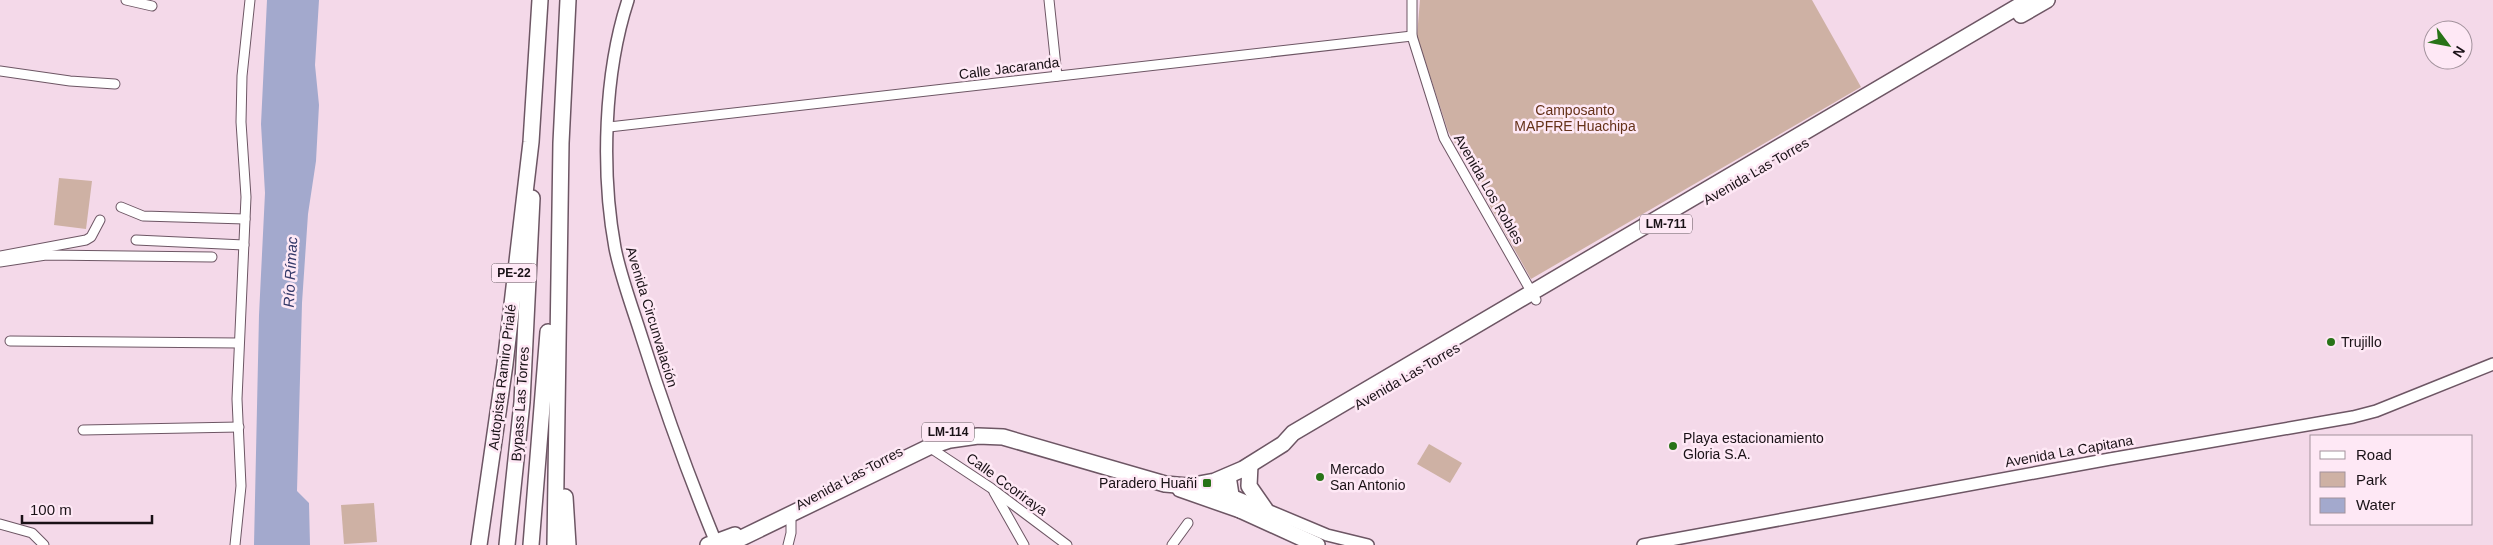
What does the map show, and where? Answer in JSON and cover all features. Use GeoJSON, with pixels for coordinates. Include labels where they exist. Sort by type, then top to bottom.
{"type":"FeatureCollection","features":[{"type":"Feature","properties":{"kind":"main road","name":"Autopista Ramiro Prialé"},"geometry":{"type":"LineString","coordinates":[[480,538],[505,364],[531,142],[540,0]]}},
{"type":"Feature","properties":{"kind":"main road"},"geometry":{"type":"LineString","coordinates":[[565,543],[564,354],[558,289],[561,143],[568,0]]}},
{"type":"Feature","properties":{"kind":"main road","name":"Avenida Las Torres"},"geometry":{"type":"LineString","coordinates":[[717,544],[791,515],[929,447],[970,436],[1003,437],[1165,484],[1197,485],[1228,476],[1250,465],[1283,444],[1298,440],[1534,296],[2029,0]]}},
{"type":"Feature","properties":{"kind":"main road","name":"Avenida Las Torres"},"geometry":{"type":"LineString","coordinates":[[1534,296],[2047,0]]}},
{"type":"Feature","properties":{"kind":"main road","name":"Bypass Las Torres"},"geometry":{"type":"LineString","coordinates":[[507,545],[522,402],[532,198],[531,142]]}},
{"type":"Feature","properties":{"kind":"main road","name":"Bypass Las Torres"},"geometry":{"type":"LineString","coordinates":[[531,545],[561,143]]}},
{"type":"Feature","properties":{"kind":"main road","name":"Avenida Las Torres"},"geometry":{"type":"LineString","coordinates":[[717,544],[786,512],[856,472],[903,449],[925,439],[965,429],[1014,431],[1197,485]]}},
{"type":"Feature","properties":{"kind":"main road"},"geometry":{"type":"LineString","coordinates":[[1250,465],[1249,486],[1265,508]]}},
{"type":"Feature","properties":{"kind":"main road"},"geometry":{"type":"LineString","coordinates":[[1228,476],[1231,495],[1240,510]]}},
{"type":"Feature","properties":{"kind":"main road","name":"LM-114"},"geometry":{"type":"LineString","coordinates":[[1165,484],[1240,510],[1317,545]]}},
{"type":"Feature","properties":{"kind":"main road"},"geometry":{"type":"LineString","coordinates":[[480,538],[499,545]]}},
{"type":"Feature","properties":{"kind":"street"},"geometry":{"type":"LineString","coordinates":[[126,0],[152,6]]}},
{"type":"Feature","properties":{"kind":"street"},"geometry":{"type":"LineString","coordinates":[[235,545],[241,486],[238,343],[246,197],[241,113],[242,76],[250,0]]}},
{"type":"Feature","properties":{"kind":"street","name":"Avenida Circunvalación"},"geometry":{"type":"LineString","coordinates":[[628,0],[613,58],[608,127],[610,193],[618,258],[666,411],[717,544]]}},
{"type":"Feature","properties":{"kind":"street"},"geometry":{"type":"LineString","coordinates":[[1049,0],[1058,76]]}},
{"type":"Feature","properties":{"kind":"street","name":"Avenida Los Robles"},"geometry":{"type":"LineString","coordinates":[[1412,0],[1412,36],[1444,138],[1534,296]]}},
{"type":"Feature","properties":{"kind":"street","name":"Calle Jacaranda"},"geometry":{"type":"LineString","coordinates":[[608,127],[1412,36]]}},
{"type":"Feature","properties":{"kind":"street"},"geometry":{"type":"LineString","coordinates":[[0,71],[70,81],[115,84]]}},
{"type":"Feature","properties":{"kind":"street"},"geometry":{"type":"LineString","coordinates":[[120,207],[143,216],[245,219]]}},
{"type":"Feature","properties":{"kind":"street"},"geometry":{"type":"LineString","coordinates":[[0,256],[86,240],[95,232],[100,220]]}},
{"type":"Feature","properties":{"kind":"street"},"geometry":{"type":"LineString","coordinates":[[136,240],[244,245]]}},
{"type":"Feature","properties":{"kind":"street"},"geometry":{"type":"LineString","coordinates":[[0,262],[46,255],[212,257]]}},
{"type":"Feature","properties":{"kind":"street"},"geometry":{"type":"LineString","coordinates":[[10,341],[238,343]]}},
{"type":"Feature","properties":{"kind":"street","name":"Avenida La Capitana"},"geometry":{"type":"LineString","coordinates":[[1643,545],[2110,459],[2353,417],[2376,411],[2493,364]]}},
{"type":"Feature","properties":{"kind":"street"},"geometry":{"type":"LineString","coordinates":[[83,430],[239,427]]}},
{"type":"Feature","properties":{"kind":"street","name":"Calle Ccoriraya"},"geometry":{"type":"LineString","coordinates":[[929,447],[991,488],[1067,545]]}},
{"type":"Feature","properties":{"kind":"street"},"geometry":{"type":"LineString","coordinates":[[1197,485],[1265,508],[1327,535],[1368,545]]}},
{"type":"Feature","properties":{"kind":"street"},"geometry":{"type":"LineString","coordinates":[[991,488],[1024,545]]}},
{"type":"Feature","properties":{"kind":"street"},"geometry":{"type":"LineString","coordinates":[[788,545],[791,533],[791,515]]}},
{"type":"Feature","properties":{"kind":"street"},"geometry":{"type":"LineString","coordinates":[[1172,545],[1188,523]]}},
{"type":"Feature","properties":{"kind":"street"},"geometry":{"type":"LineString","coordinates":[[0,524],[32,533],[44,545]]}},
{"type":"Feature","properties":{"kind":"green space","name":"Camposanto MAPFRE Huachipa"},"geometry":{"type":"Polygon","coordinates":[[[1420,0],[1812,0],[1861,87],[1531,279],[1448,131],[1417,36],[1420,0]]]}},
{"type":"Feature","properties":{"kind":"green space"},"geometry":{"type":"Polygon","coordinates":[[[59,178],[92,181],[86,229],[54,225],[59,178]]]}},
{"type":"Feature","properties":{"kind":"green space"},"geometry":{"type":"Polygon","coordinates":[[[1429,444],[1462,463],[1450,483],[1417,464],[1429,444]]]}},
{"type":"Feature","properties":{"kind":"green space"},"geometry":{"type":"Polygon","coordinates":[[[374,503],[377,542],[344,544],[341,505],[374,503]]]}},
{"type":"Feature","properties":{"kind":"water","name":"Río Rímac"},"geometry":{"type":"Polygon","coordinates":[[[267,0],[319,0],[315,65],[319,105],[316,161],[308,214],[302,303],[297,491],[309,503],[310,545],[254,545],[259,315],[265,193],[261,124],[267,0]]]}},
{"type":"Feature","properties":{"kind":"place","name":"Trujillo"},"geometry":{"type":"Point","coordinates":[2331,342]}},
{"type":"Feature","properties":{"kind":"place","name":"Playa estacionamiento Gloria S.A."},"geometry":{"type":"Point","coordinates":[1673,446]}},
{"type":"Feature","properties":{"kind":"place","name":"Mercado San Antonio"},"geometry":{"type":"Point","coordinates":[1320,477]}},
{"type":"Feature","properties":{"kind":"place","name":"Paradero Huañi"},"geometry":{"type":"Point","coordinates":[1207,483]}}]}
